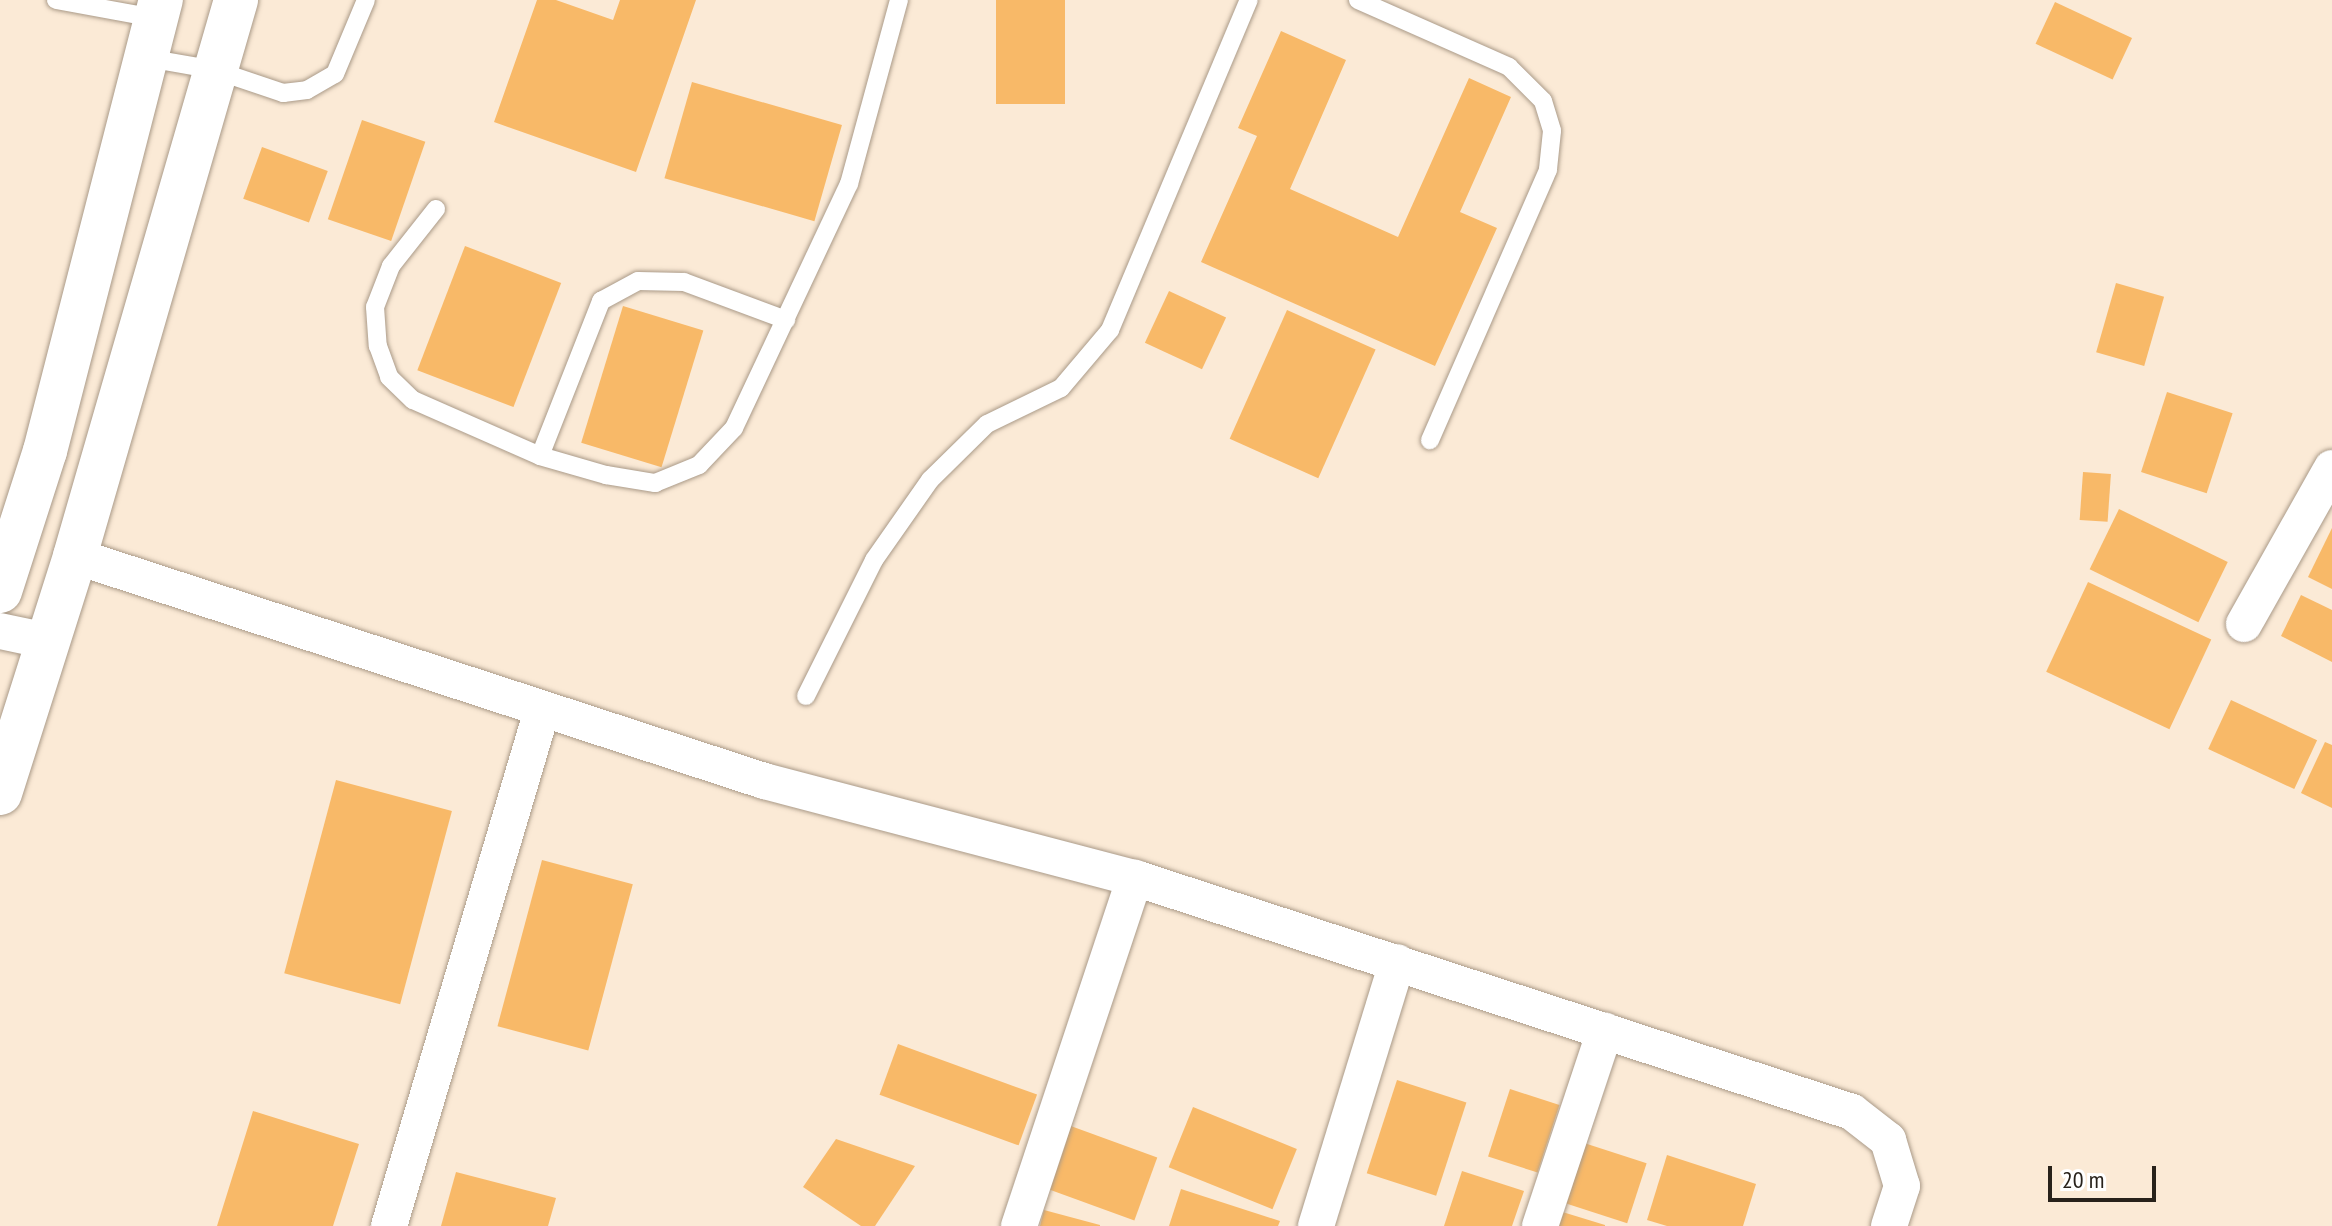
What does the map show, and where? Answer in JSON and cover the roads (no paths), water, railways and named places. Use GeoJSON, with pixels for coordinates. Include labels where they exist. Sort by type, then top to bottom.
{"type":"FeatureCollection","features":[{"type":"Feature","properties":{"kind":"street"},"geometry":{"type":"LineString","coordinates":[[0,793],[75,556],[236,0]]}},
{"type":"Feature","properties":{"kind":"street"},"geometry":{"type":"LineString","coordinates":[[0,591],[45,451],[153,25]]}},
{"type":"Feature","properties":{"kind":"street"},"geometry":{"type":"LineString","coordinates":[[2244,624],[2332,468]]}},
{"type":"Feature","properties":{"kind":"street"},"geometry":{"type":"LineString","coordinates":[[75,556],[764,781],[1135,878],[1852,1112],[1888,1140],[1902,1186],[1889,1226]]}},
{"type":"Feature","properties":{"kind":"street"},"geometry":{"type":"LineString","coordinates":[[0,631],[48,641]]}},
{"type":"Feature","properties":{"kind":"street"},"geometry":{"type":"LineString","coordinates":[[389,1226],[542,710]]}},
{"type":"Feature","properties":{"kind":"street"},"geometry":{"type":"LineString","coordinates":[[1019,1226],[1135,878]]}},
{"type":"Feature","properties":{"kind":"street"},"geometry":{"type":"LineString","coordinates":[[1316,1226],[1397,962]]}},
{"type":"Feature","properties":{"kind":"street"},"geometry":{"type":"LineString","coordinates":[[1540,1226],[1605,1031]]}},
{"type":"Feature","properties":{"kind":"lane"},"geometry":{"type":"LineString","coordinates":[[56,0],[153,25],[215,70],[283,93],[307,90],[335,74],[366,0]]}},
{"type":"Feature","properties":{"kind":"lane"},"geometry":{"type":"LineString","coordinates":[[436,209],[391,266],[375,307],[378,346],[389,377],[413,400],[540,456],[655,483],[699,465],[734,428],[849,184],[899,0]]}},
{"type":"Feature","properties":{"kind":"lane"},"geometry":{"type":"LineString","coordinates":[[806,696],[874,560],[930,480],[987,424],[1061,388],[1110,330],[1249,0]]}},
{"type":"Feature","properties":{"kind":"lane"},"geometry":{"type":"LineString","coordinates":[[1358,0],[1509,67],[1543,101],[1552,131],[1548,170],[1430,440]]}},
{"type":"Feature","properties":{"kind":"lane"},"geometry":{"type":"LineString","coordinates":[[540,456],[601,301],[638,281],[684,282],[786,320]]}}]}
